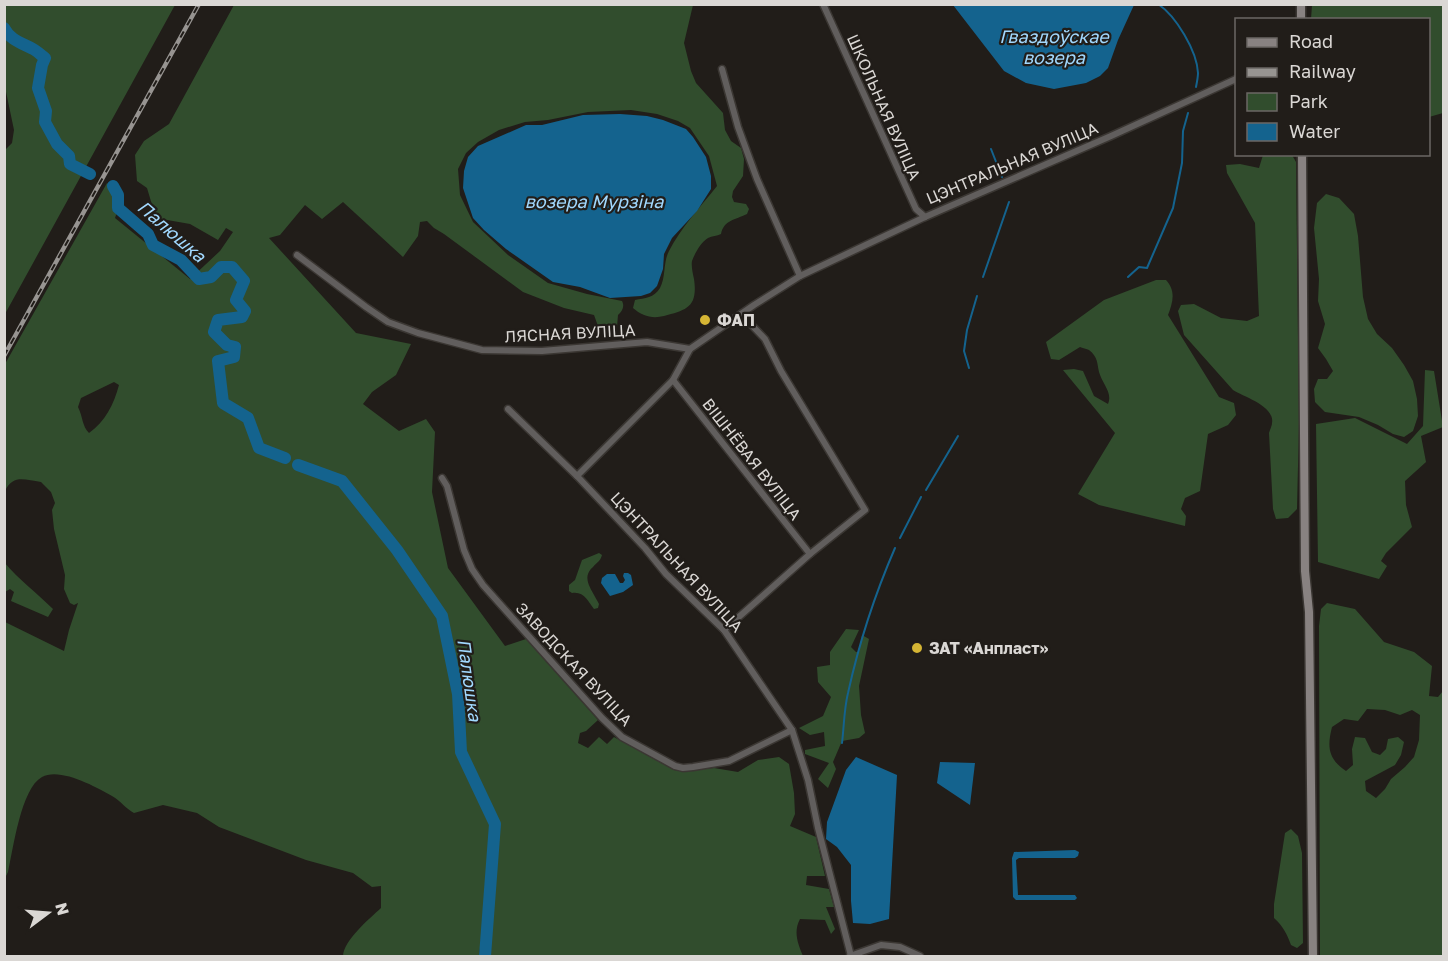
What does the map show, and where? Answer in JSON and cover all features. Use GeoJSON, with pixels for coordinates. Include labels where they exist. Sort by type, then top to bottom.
{"type":"FeatureCollection","features":[{"type":"Feature","properties":{"kind":"street","name":"ШКОЛЬНАЯ ВУЛІЦА"},"geometry":{"type":"LineString","coordinates":[[823,4],[916,209],[925,217]]}},
{"type":"Feature","properties":{"kind":"street"},"geometry":{"type":"LineString","coordinates":[[722,69],[738,127],[759,186],[800,276]]}},
{"type":"Feature","properties":{"kind":"street","name":"ЦЭНТРАЛЬНАЯ ВУЛІЦА"},"geometry":{"type":"LineString","coordinates":[[577,476],[673,380],[690,349],[800,276],[925,217],[1235,79]]}},
{"type":"Feature","properties":{"kind":"street"},"geometry":{"type":"LineString","coordinates":[[1302,156],[1305,571],[1309,612],[1313,957]]}},
{"type":"Feature","properties":{"kind":"street","name":"ЛЯСНАЯ ВУЛІЦА"},"geometry":{"type":"LineString","coordinates":[[297,255],[388,322],[472,348],[542,351],[647,342],[690,349]]}},
{"type":"Feature","properties":{"kind":"street"},"geometry":{"type":"LineString","coordinates":[[724,630],[810,554],[865,510],[781,371],[765,339],[741,314]]}},
{"type":"Feature","properties":{"kind":"street","name":"ВІШНЁВАЯ ВУЛІЦА"},"geometry":{"type":"LineString","coordinates":[[673,380],[810,554]]}},
{"type":"Feature","properties":{"kind":"street","name":"ЦЭНТРАЛЬНАЯ ВУЛІЦА"},"geometry":{"type":"LineString","coordinates":[[508,409],[577,476],[645,548],[666,574],[724,630],[792,730],[808,780],[850,956]]}},
{"type":"Feature","properties":{"kind":"street","name":"ЗАВОДСКАЯ ВУЛІЦА"},"geometry":{"type":"LineString","coordinates":[[442,478],[447,486],[464,550],[472,569],[483,585],[602,718],[622,737],[675,766],[683,768],[729,761],[792,730]]}},
{"type":"Feature","properties":{"kind":"street"},"geometry":{"type":"LineString","coordinates":[[850,956],[881,945],[900,947],[920,957]]}},
{"type":"Feature","properties":{"kind":"green space"},"geometry":{"type":"Polygon","coordinates":[[[5,4],[175,5],[5,314],[5,150],[12,143],[14,130],[5,87],[5,4]]]}},
{"type":"Feature","properties":{"kind":"green space"},"geometry":{"type":"Polygon","coordinates":[[[234,5],[693,5],[684,43],[691,71],[696,83],[723,113],[725,130],[731,141],[741,148],[744,159],[743,176],[733,191],[732,197],[734,202],[746,204],[749,209],[747,214],[727,223],[721,234],[708,238],[698,248],[692,263],[694,296],[685,309],[664,316],[651,317],[633,308],[635,300],[652,296],[658,291],[663,279],[667,255],[691,218],[717,186],[709,156],[690,128],[657,114],[631,110],[588,112],[525,122],[499,130],[478,142],[466,153],[458,169],[460,195],[473,222],[508,255],[548,283],[622,301],[623,309],[618,315],[617,327],[613,333],[606,333],[598,326],[594,315],[564,308],[523,292],[427,221],[420,222],[418,236],[403,257],[343,202],[322,219],[305,205],[280,235],[269,238],[356,333],[411,344],[396,375],[372,392],[363,404],[399,431],[426,419],[435,432],[432,492],[448,568],[505,646],[526,639],[598,720],[586,731],[580,733],[578,743],[588,748],[599,737],[607,744],[614,737],[674,770],[683,771],[714,768],[738,772],[758,760],[779,757],[789,764],[795,814],[790,826],[816,837],[825,876],[807,876],[806,885],[829,889],[834,907],[826,907],[835,929],[831,934],[825,920],[800,919],[797,933],[803,956],[490,956],[490,942],[481,940],[479,956],[343,956],[352,937],[381,908],[381,886],[372,887],[353,873],[306,860],[219,827],[197,813],[163,805],[134,813],[97,788],[78,779],[58,774],[42,777],[29,793],[19,820],[5,878],[5,622],[64,651],[78,603],[74,605],[70,603],[64,589],[65,575],[54,529],[52,510],[55,503],[51,492],[41,482],[25,479],[12,482],[5,491],[5,364],[107,183],[115,190],[118,198],[115,218],[190,279],[220,251],[233,232],[226,228],[218,240],[190,224],[156,218],[147,188],[137,181],[135,155],[144,141],[169,124],[234,5]],[[114,382],[81,398],[78,407],[89,433],[100,424],[108,412],[119,385],[114,382]]]}},
{"type":"Feature","properties":{"kind":"green space"},"geometry":{"type":"Polygon","coordinates":[[[1312,5],[1443,5],[1443,113],[1430,117],[1430,18],[1311,18],[1312,5]]]}},
{"type":"Feature","properties":{"kind":"green space"},"geometry":{"type":"Polygon","coordinates":[[[1263,156],[1293,156],[1296,162],[1299,423],[1297,509],[1288,518],[1276,519],[1273,509],[1269,433],[1272,417],[1264,407],[1233,390],[1184,335],[1178,311],[1181,305],[1194,304],[1221,318],[1247,321],[1259,316],[1255,223],[1227,173],[1226,165],[1240,164],[1259,168],[1263,156]]]}},
{"type":"Feature","properties":{"kind":"green space"},"geometry":{"type":"Polygon","coordinates":[[[1326,194],[1339,198],[1354,214],[1363,297],[1368,319],[1377,334],[1392,348],[1413,381],[1418,416],[1413,431],[1404,437],[1359,417],[1325,412],[1315,402],[1314,389],[1318,379],[1327,379],[1333,371],[1318,348],[1325,324],[1318,301],[1319,279],[1314,228],[1317,203],[1326,194]]]}},
{"type":"Feature","properties":{"kind":"green space"},"geometry":{"type":"Polygon","coordinates":[[[1156,280],[1166,280],[1169,284],[1173,297],[1168,315],[1219,397],[1234,403],[1236,415],[1228,425],[1208,434],[1200,491],[1185,498],[1181,509],[1186,516],[1185,526],[1099,505],[1078,494],[1115,433],[1063,370],[1083,371],[1094,396],[1108,404],[1109,396],[1096,358],[1089,350],[1080,347],[1059,360],[1051,359],[1046,342],[1104,300],[1156,280]]]}},
{"type":"Feature","properties":{"kind":"green space"},"geometry":{"type":"Polygon","coordinates":[[[1425,370],[1434,371],[1443,427],[1421,436],[1426,462],[1405,481],[1406,505],[1412,527],[1386,553],[1381,561],[1387,566],[1379,579],[1318,562],[1316,424],[1355,418],[1407,444],[1423,426],[1425,370]]]}},
{"type":"Feature","properties":{"kind":"green space"},"geometry":{"type":"Polygon","coordinates":[[[599,553],[602,555],[589,571],[588,576],[589,585],[599,604],[598,608],[594,609],[583,595],[569,591],[569,585],[575,580],[582,560],[599,553]]]}},
{"type":"Feature","properties":{"kind":"green space"},"geometry":{"type":"Polygon","coordinates":[[[4,562],[53,609],[48,617],[11,601],[14,592],[10,589],[5,592],[4,562]]]}},
{"type":"Feature","properties":{"kind":"green space"},"geometry":{"type":"Polygon","coordinates":[[[1327,603],[1355,609],[1384,642],[1414,652],[1432,666],[1429,696],[1438,697],[1443,691],[1443,956],[1320,956],[1319,626],[1321,609],[1327,603]],[[1367,709],[1358,721],[1344,719],[1332,727],[1329,747],[1332,757],[1346,771],[1353,765],[1352,749],[1355,737],[1365,738],[1372,752],[1380,755],[1386,749],[1388,739],[1398,737],[1404,742],[1401,755],[1395,765],[1365,781],[1366,791],[1376,798],[1391,779],[1414,757],[1419,740],[1420,715],[1412,710],[1400,715],[1385,710],[1367,709]]]}},
{"type":"Feature","properties":{"kind":"green space"},"geometry":{"type":"Polygon","coordinates":[[[846,629],[859,630],[851,647],[856,652],[859,652],[862,635],[869,639],[859,686],[865,733],[859,738],[842,741],[833,762],[836,769],[828,788],[818,779],[829,763],[805,754],[805,750],[825,746],[824,732],[810,735],[799,728],[823,716],[831,697],[818,682],[817,667],[830,665],[830,652],[846,629]]]}},
{"type":"Feature","properties":{"kind":"green space"},"geometry":{"type":"Polygon","coordinates":[[[1291,829],[1298,836],[1302,853],[1303,943],[1297,948],[1291,945],[1284,930],[1274,918],[1285,833],[1291,829]]]}},
{"type":"Feature","properties":{"kind":"water","name":"Гваздоўскае возера"},"geometry":{"type":"Polygon","coordinates":[[[953,5],[1134,5],[1108,68],[1100,76],[1086,83],[1054,89],[1026,83],[1004,71],[953,5]]]}},
{"type":"Feature","properties":{"kind":"water","name":"возера Мурзіна"},"geometry":{"type":"Polygon","coordinates":[[[583,115],[647,116],[686,129],[706,157],[711,176],[711,189],[697,211],[672,238],[664,254],[663,269],[657,286],[650,293],[641,296],[610,298],[580,287],[553,282],[506,249],[473,218],[463,188],[468,157],[478,146],[526,125],[542,125],[583,115]]]}},
{"type":"Feature","properties":{"kind":"water"},"geometry":{"type":"Polygon","coordinates":[[[624,573],[631,575],[633,585],[623,592],[610,596],[601,583],[602,578],[607,574],[615,574],[620,583],[623,583],[624,573]]]}},
{"type":"Feature","properties":{"kind":"water"},"geometry":{"type":"Polygon","coordinates":[[[856,757],[897,775],[889,919],[870,924],[853,923],[851,865],[837,847],[826,839],[827,822],[846,770],[856,757]]]}},
{"type":"Feature","properties":{"kind":"water"},"geometry":{"type":"Polygon","coordinates":[[[940,762],[975,763],[970,805],[937,783],[940,762]]]}},
{"type":"Feature","properties":{"kind":"water"},"geometry":{"type":"Polygon","coordinates":[[[1075,850],[1079,852],[1075,858],[1019,858],[1016,860],[1018,895],[1075,895],[1077,898],[1075,900],[1016,900],[1013,897],[1012,858],[1014,852],[1075,850]]]}},
{"type":"Feature","properties":{"kind":"waterway"},"geometry":{"type":"LineString","coordinates":[[1158,4],[1172,17],[1190,45],[1197,64],[1196,87]]}},
{"type":"Feature","properties":{"kind":"waterway","name":"Палюшка"},"geometry":{"type":"LineString","coordinates":[[4,28],[13,38],[45,58],[38,88],[46,111],[45,122],[57,144],[69,156],[70,164],[90,174]]}},
{"type":"Feature","properties":{"kind":"waterway"},"geometry":{"type":"LineString","coordinates":[[1128,277],[1139,267],[1147,268],[1173,208],[1182,163],[1183,131],[1188,113]]}},
{"type":"Feature","properties":{"kind":"waterway"},"geometry":{"type":"LineString","coordinates":[[991,149],[1002,177]]}},
{"type":"Feature","properties":{"kind":"waterway","name":"Палюшка"},"geometry":{"type":"LineString","coordinates":[[113,186],[118,195],[118,208],[148,234],[153,245],[181,260],[199,279],[211,277],[221,267],[232,267],[244,281],[236,300],[245,311],[242,317],[218,320],[214,332],[227,345],[235,347],[234,357],[218,361],[223,403],[248,418],[259,448],[285,458]]}},
{"type":"Feature","properties":{"kind":"waterway"},"geometry":{"type":"LineString","coordinates":[[983,277],[1009,202]]}},
{"type":"Feature","properties":{"kind":"waterway"},"geometry":{"type":"LineString","coordinates":[[969,368],[964,351],[967,330],[977,296]]}},
{"type":"Feature","properties":{"kind":"waterway"},"geometry":{"type":"LineString","coordinates":[[926,490],[958,436]]}},
{"type":"Feature","properties":{"kind":"waterway","name":"Палюшка"},"geometry":{"type":"LineString","coordinates":[[298,465],[342,481],[397,550],[442,616],[458,694],[461,752],[495,824],[485,956]]}},
{"type":"Feature","properties":{"kind":"waterway"},"geometry":{"type":"LineString","coordinates":[[900,538],[921,497]]}},
{"type":"Feature","properties":{"kind":"waterway"},"geometry":{"type":"LineString","coordinates":[[842,743],[847,699],[862,637],[895,548]]}},
{"type":"Feature","properties":{"kind":"railway"},"geometry":{"type":"LineString","coordinates":[[4,356],[199,4]]}},
{"type":"Feature","properties":{"kind":"place","name":"ФАП"},"geometry":{"type":"Point","coordinates":[705,320]}},
{"type":"Feature","properties":{"kind":"place","name":"ЗАТ «Анпласт»"},"geometry":{"type":"Point","coordinates":[917,648]}}]}
